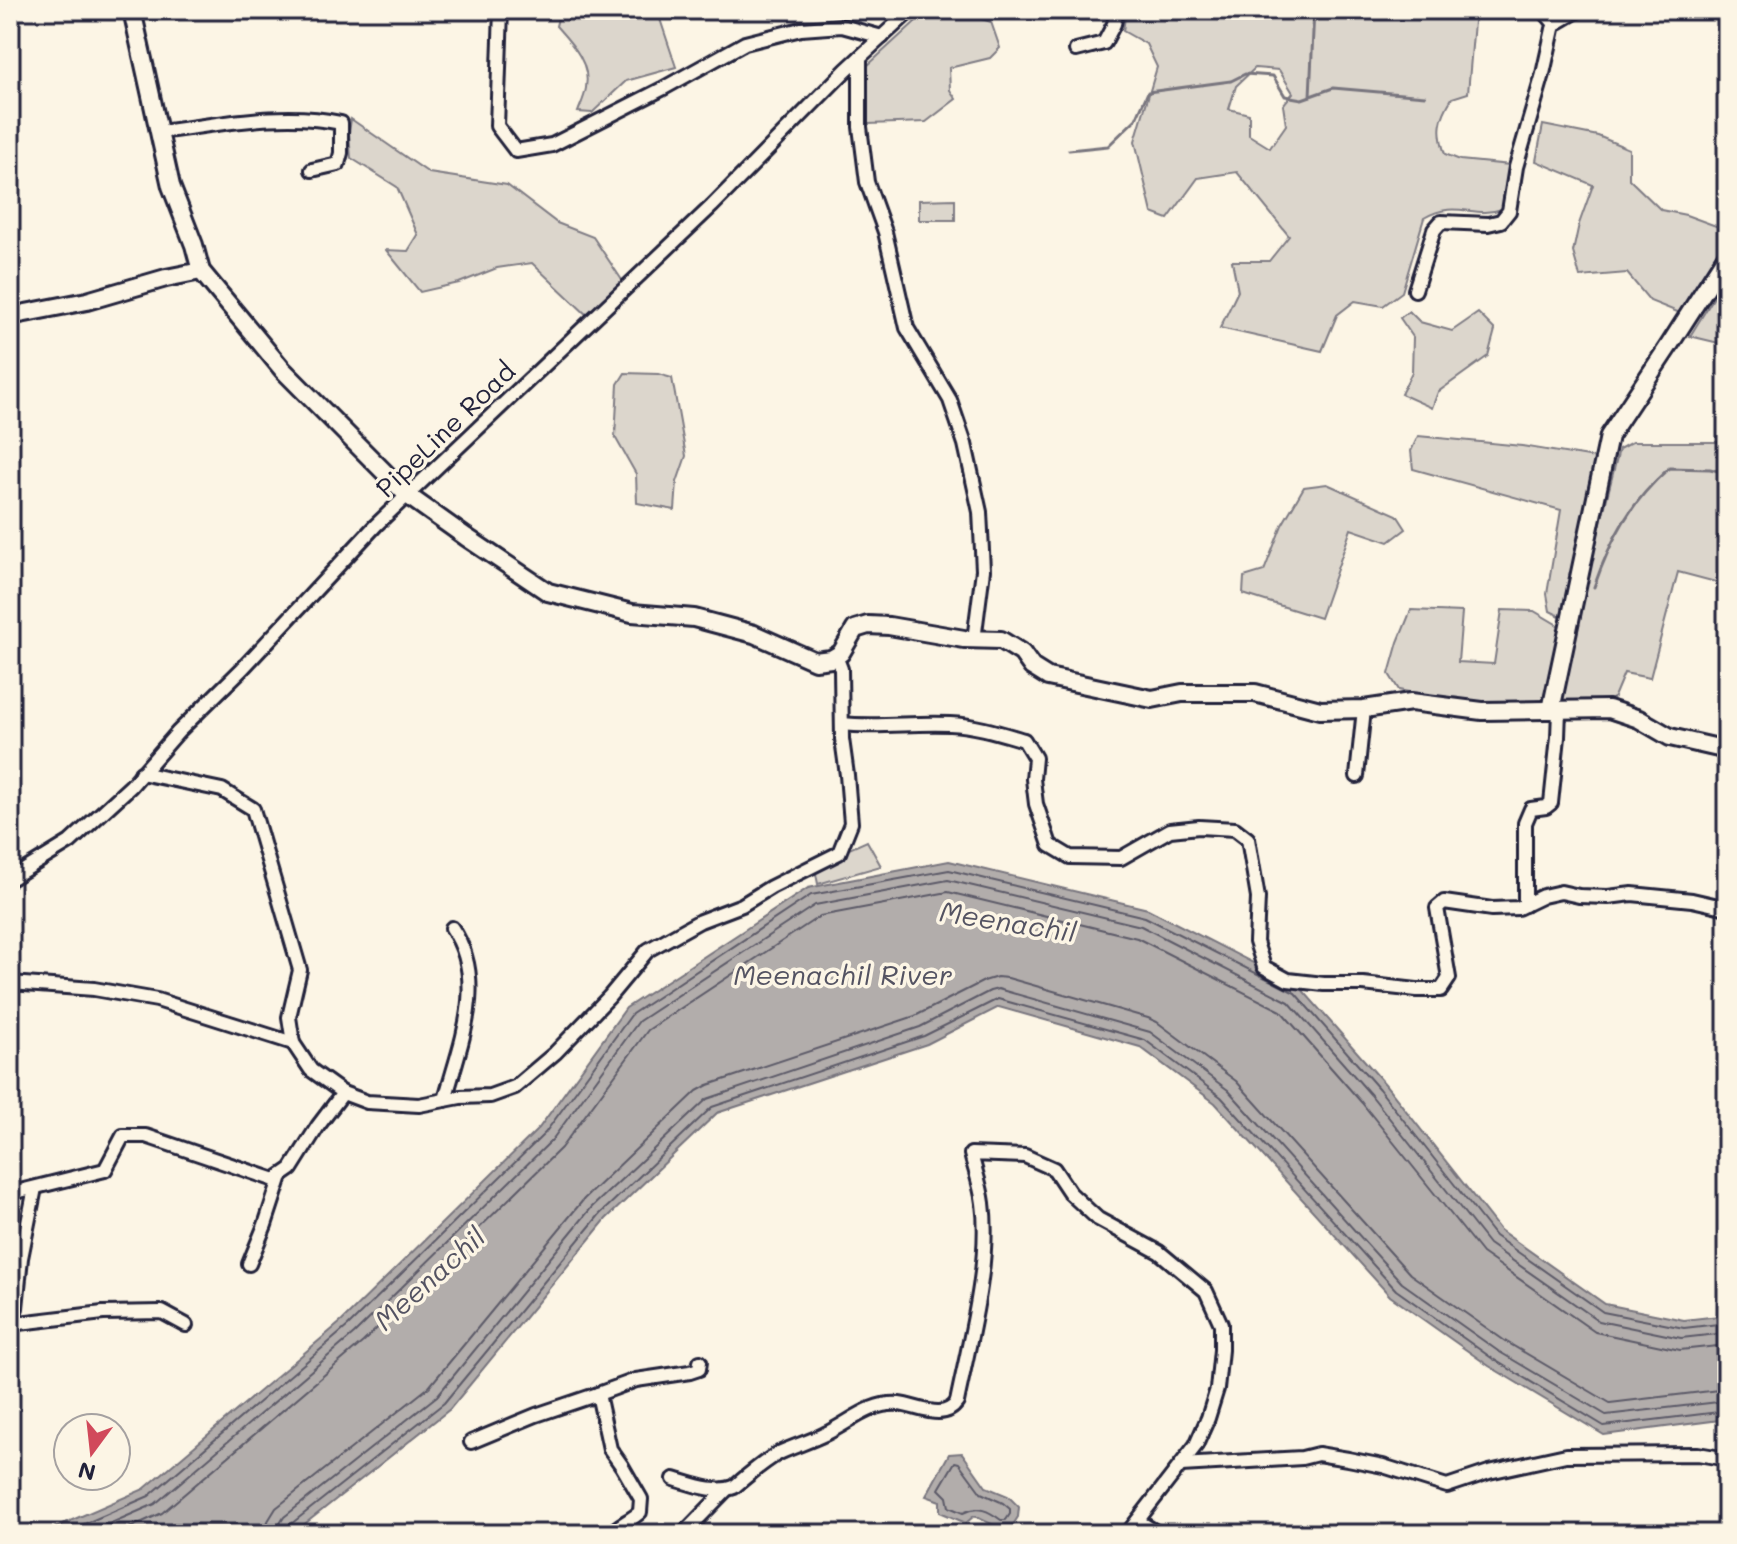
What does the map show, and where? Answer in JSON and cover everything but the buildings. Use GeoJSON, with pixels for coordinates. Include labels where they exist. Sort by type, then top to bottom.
{"type":"FeatureCollection","features":[{"type":"Feature","properties":{"kind":"main road"},"geometry":{"type":"LineString","coordinates":[[132,10],[171,186],[201,271],[283,370],[407,495],[548,592],[632,613],[694,618],[754,634],[815,661],[831,659],[841,653],[855,629],[868,625],[889,626],[974,640],[1001,640],[1022,653],[1032,667],[1048,677],[1152,699],[1182,693],[1255,693],[1320,710],[1364,709],[1411,702],[1482,711],[1609,709],[1639,719],[1670,737],[1727,750]]}},
{"type":"Feature","properties":{"kind":"main road"},"geometry":{"type":"LineString","coordinates":[[1555,710],[1609,436],[1727,255]]}},
{"type":"Feature","properties":{"kind":"main road"},"geometry":{"type":"LineString","coordinates":[[10,316],[87,301],[201,271]]}},
{"type":"Feature","properties":{"kind":"street"},"geometry":{"type":"LineString","coordinates":[[501,10],[497,126],[516,151],[552,145],[745,43],[801,29],[842,26],[882,37]]}},
{"type":"Feature","properties":{"kind":"street","name":"PipeLine Road"},"geometry":{"type":"LineString","coordinates":[[10,879],[70,842],[131,786],[178,732],[243,668],[376,525],[723,195],[911,10]]}},
{"type":"Feature","properties":{"kind":"street"},"geometry":{"type":"LineString","coordinates":[[1076,50],[1104,43],[1117,10]]}},
{"type":"Feature","properties":{"kind":"street"},"geometry":{"type":"LineString","coordinates":[[1543,10],[1555,24]]}},
{"type":"Feature","properties":{"kind":"street"},"geometry":{"type":"LineString","coordinates":[[1415,290],[1434,230],[1441,222],[1488,224],[1501,221],[1509,211],[1516,167],[1555,24],[1579,10]]}},
{"type":"Feature","properties":{"kind":"street"},"geometry":{"type":"LineString","coordinates":[[860,57],[860,127],[867,182],[885,232],[907,328],[950,400],[965,444],[980,512],[983,570],[974,640]]}},
{"type":"Feature","properties":{"kind":"street"},"geometry":{"type":"LineString","coordinates":[[159,132],[285,116],[341,123],[338,164],[312,170]]}},
{"type":"Feature","properties":{"kind":"street"},"geometry":{"type":"LineString","coordinates":[[141,773],[222,790],[253,809],[300,970],[289,1017],[293,1043],[311,1070],[343,1093],[367,1102],[419,1105],[460,1097],[490,1096],[515,1087],[555,1053],[609,997],[648,950],[700,921],[742,905],[839,853],[851,823],[842,739],[841,669],[836,656]]}},
{"type":"Feature","properties":{"kind":"street"},"geometry":{"type":"LineString","coordinates":[[1357,776],[1364,709]]}},
{"type":"Feature","properties":{"kind":"street"},"geometry":{"type":"LineString","coordinates":[[1525,905],[1525,823],[1531,809],[1551,803],[1558,737],[1555,710]]}},
{"type":"Feature","properties":{"kind":"street"},"geometry":{"type":"LineString","coordinates":[[842,724],[871,727],[952,724],[1024,740],[1035,758],[1033,779],[1036,804],[1050,845],[1070,857],[1121,858],[1170,830],[1199,827],[1235,829],[1248,839],[1258,898],[1256,942],[1264,967],[1288,980],[1441,990],[1449,978],[1437,908],[1444,902],[1492,909],[1518,908],[1543,896],[1561,892],[1608,897],[1632,894],[1692,900],[1727,908]]}},
{"type":"Feature","properties":{"kind":"street"},"geometry":{"type":"LineString","coordinates":[[445,1100],[466,1022],[471,984],[462,943],[452,928]]}},
{"type":"Feature","properties":{"kind":"street"},"geometry":{"type":"LineString","coordinates":[[10,983],[94,989],[157,1000],[293,1043]]}},
{"type":"Feature","properties":{"kind":"street"},"geometry":{"type":"LineString","coordinates":[[10,1191],[35,1188],[105,1170],[123,1136],[146,1136],[275,1180],[291,1169],[343,1093]]}},
{"type":"Feature","properties":{"kind":"street"},"geometry":{"type":"LineString","coordinates":[[683,1534],[726,1490],[780,1453],[827,1433],[861,1412],[881,1405],[901,1404],[934,1412],[953,1408],[957,1402],[972,1331],[983,1262],[983,1202],[971,1154],[1025,1156],[1054,1169],[1070,1193],[1098,1219],[1159,1252],[1206,1291],[1221,1324],[1217,1389],[1196,1445],[1127,1534]]}},
{"type":"Feature","properties":{"kind":"street"},"geometry":{"type":"LineString","coordinates":[[249,1264],[281,1176]]}},
{"type":"Feature","properties":{"kind":"street"},"geometry":{"type":"LineString","coordinates":[[35,1188],[21,1258],[16,1308],[10,1324],[103,1313],[162,1312],[186,1325]]}},
{"type":"Feature","properties":{"kind":"street"},"geometry":{"type":"LineString","coordinates":[[471,1442],[536,1415],[636,1380],[699,1369],[700,1362]]}},
{"type":"Feature","properties":{"kind":"street"},"geometry":{"type":"LineString","coordinates":[[598,1394],[610,1449],[641,1499],[640,1512],[611,1534]]}},
{"type":"Feature","properties":{"kind":"street"},"geometry":{"type":"LineString","coordinates":[[1181,1465],[1302,1458],[1318,1454],[1383,1466],[1447,1486],[1489,1472],[1566,1455],[1698,1454],[1727,1459]]}},
{"type":"Feature","properties":{"kind":"street"},"geometry":{"type":"LineString","coordinates":[[674,1479],[726,1490]]}},
{"type":"Feature","properties":{"kind":"street"},"geometry":{"type":"LineString","coordinates":[[1138,1521],[1159,1534]]}},
{"type":"Feature","properties":{"kind":"shaded area"},"geometry":{"type":"Polygon","coordinates":[[[560,10],[657,10],[676,67],[626,81],[592,113],[578,112],[585,91],[586,70],[568,39],[556,26],[560,10]]]}},
{"type":"Feature","properties":{"kind":"shaded area"},"geometry":{"type":"Polygon","coordinates":[[[928,10],[954,10],[991,22],[1000,48],[990,58],[949,68],[950,90],[956,99],[926,122],[868,124],[866,67],[928,10]]]}},
{"type":"Feature","properties":{"kind":"shaded area"},"geometry":{"type":"Polygon","coordinates":[[[1126,10],[1475,10],[1468,93],[1452,98],[1444,112],[1440,132],[1445,154],[1460,160],[1510,165],[1502,209],[1482,212],[1446,210],[1424,218],[1402,292],[1383,306],[1355,301],[1337,315],[1322,351],[1220,328],[1238,291],[1232,261],[1269,261],[1289,236],[1237,172],[1198,178],[1168,219],[1152,213],[1135,141],[1157,67],[1146,44],[1123,31],[1126,10]],[[1255,68],[1236,86],[1229,109],[1249,114],[1249,135],[1270,148],[1286,125],[1283,105],[1293,93],[1279,70],[1255,68]]]}},
{"type":"Feature","properties":{"kind":"shaded area"},"geometry":{"type":"Polygon","coordinates":[[[351,119],[429,173],[507,185],[557,223],[593,237],[624,283],[589,317],[532,263],[497,268],[459,283],[420,292],[386,250],[408,251],[418,235],[397,187],[351,158],[351,119]]]}},
{"type":"Feature","properties":{"kind":"shaded area"},"geometry":{"type":"Polygon","coordinates":[[[1543,125],[1598,136],[1629,149],[1629,179],[1661,210],[1686,215],[1727,230],[1727,240],[1680,313],[1650,301],[1627,273],[1580,277],[1573,252],[1593,185],[1536,161],[1543,125]]]}},
{"type":"Feature","properties":{"kind":"shaded area"},"geometry":{"type":"Polygon","coordinates":[[[955,199],[955,220],[919,220],[919,200],[955,199]]]}},
{"type":"Feature","properties":{"kind":"shaded area"},"geometry":{"type":"Polygon","coordinates":[[[1727,276],[1727,345],[1690,336],[1727,276]]]}},
{"type":"Feature","properties":{"kind":"shaded area"},"geometry":{"type":"Polygon","coordinates":[[[1409,311],[1420,322],[1452,331],[1478,313],[1495,330],[1488,356],[1438,392],[1432,408],[1401,394],[1412,372],[1413,337],[1400,318],[1409,311]]]}},
{"type":"Feature","properties":{"kind":"shaded area"},"geometry":{"type":"Polygon","coordinates":[[[625,373],[658,374],[672,378],[686,456],[677,482],[675,510],[637,503],[636,474],[615,437],[618,384],[625,373]]]}},
{"type":"Feature","properties":{"kind":"shaded area"},"geometry":{"type":"Polygon","coordinates":[[[1418,436],[1522,446],[1595,458],[1562,617],[1550,611],[1547,594],[1561,510],[1413,469],[1411,451],[1418,436]]]}},
{"type":"Feature","properties":{"kind":"shaded area"},"geometry":{"type":"Polygon","coordinates":[[[1632,442],[1727,442],[1727,585],[1678,572],[1650,678],[1624,673],[1611,704],[1563,706],[1557,701],[1619,449],[1632,442]]]}},
{"type":"Feature","properties":{"kind":"shaded area"},"geometry":{"type":"Polygon","coordinates":[[[1327,484],[1397,515],[1406,529],[1389,542],[1351,529],[1320,618],[1243,594],[1244,577],[1264,571],[1282,525],[1304,487],[1327,484]]]}},
{"type":"Feature","properties":{"kind":"shaded area"},"geometry":{"type":"Polygon","coordinates":[[[1411,610],[1462,612],[1458,662],[1494,664],[1502,610],[1534,611],[1561,627],[1542,704],[1496,706],[1456,702],[1399,690],[1389,674],[1411,610]]]}},
{"type":"Feature","properties":{"kind":"shaded area"},"geometry":{"type":"Polygon","coordinates":[[[867,841],[881,866],[818,884],[815,869],[867,841]]]}},
{"type":"Feature","properties":{"kind":"water","name":"Meenachil River"},"geometry":{"type":"Polygon","coordinates":[[[949,861],[1148,909],[1300,987],[1385,1084],[1500,1230],[1605,1304],[1684,1320],[1727,1315],[1727,1419],[1604,1435],[1489,1366],[1390,1296],[1215,1103],[1140,1047],[999,1007],[927,1044],[717,1113],[606,1219],[450,1409],[292,1534],[40,1534],[144,1489],[342,1321],[539,1128],[626,1008],[808,888],[949,861]]]}},
{"type":"Feature","properties":{"kind":"water"},"geometry":{"type":"Polygon","coordinates":[[[962,1453],[986,1487],[1008,1496],[1019,1507],[1018,1517],[1009,1531],[974,1516],[966,1523],[940,1512],[940,1501],[926,1496],[949,1454],[962,1453]]]}},
{"type":"Feature","properties":{"kind":"waterway"},"geometry":{"type":"LineString","coordinates":[[1310,96],[1314,10]]}},
{"type":"Feature","properties":{"kind":"waterway"},"geometry":{"type":"LineString","coordinates":[[1069,150],[1108,146],[1136,119],[1148,92],[1231,81],[1245,74],[1273,76],[1285,96],[1302,99],[1333,88],[1425,96]]}},
{"type":"Feature","properties":{"kind":"waterway"},"geometry":{"type":"LineString","coordinates":[[1594,587],[1623,522],[1643,494],[1669,468],[1710,469],[1727,473]]}},
{"type":"Feature","properties":{"kind":"water label","name":"Meenachil"},"geometry":{"type":"Point","coordinates":[1008,921]}},
{"type":"Feature","properties":{"kind":"water label","name":"Meenachil"},"geometry":{"type":"Point","coordinates":[429,1278]}}]}
